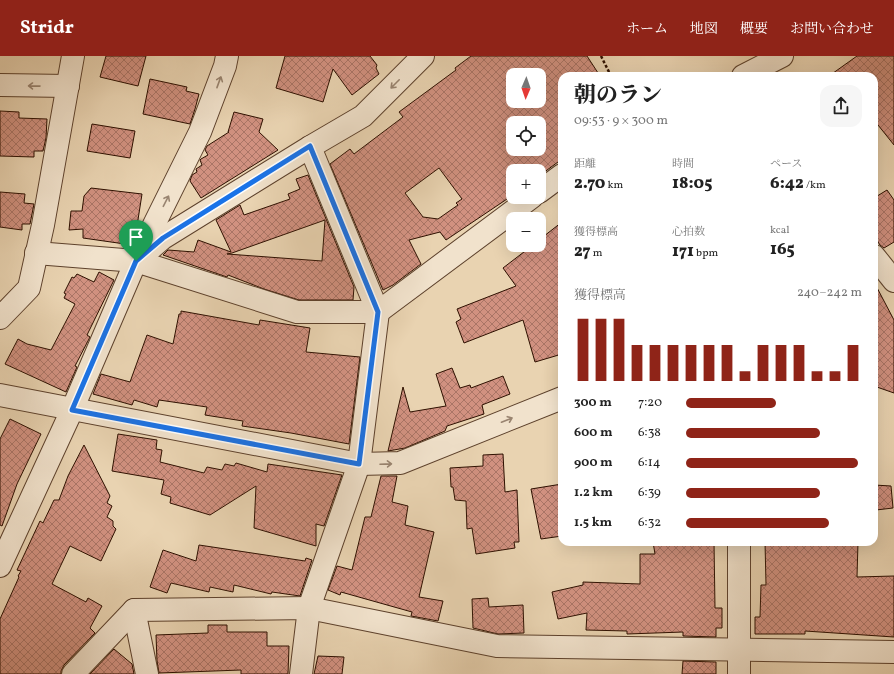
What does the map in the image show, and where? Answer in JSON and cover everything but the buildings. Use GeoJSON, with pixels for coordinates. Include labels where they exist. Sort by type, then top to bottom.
{"type":"FeatureCollection","features":[{"type":"Feature","properties":{"kind":"street"},"geometry":{"type":"LineString","coordinates":[[0,318],[29,288],[43,225],[73,56]]}},
{"type":"Feature","properties":{"kind":"street"},"geometry":{"type":"LineString","coordinates":[[0,566],[72,410],[136,261],[200,132],[225,66],[227,56]]}},
{"type":"Feature","properties":{"kind":"street"},"geometry":{"type":"LineString","coordinates":[[136,261],[163,238],[310,146],[364,116],[423,56]]}},
{"type":"Feature","properties":{"kind":"street"},"geometry":{"type":"LineString","coordinates":[[751,72],[782,56]]}},
{"type":"Feature","properties":{"kind":"street"},"geometry":{"type":"LineString","coordinates":[[0,85],[68,86]]}},
{"type":"Feature","properties":{"kind":"street"},"geometry":{"type":"LineString","coordinates":[[301,674],[309,608],[359,464],[378,312],[310,146]]}},
{"type":"Feature","properties":{"kind":"street"},"geometry":{"type":"LineString","coordinates":[[546,187],[558,178]]}},
{"type":"Feature","properties":{"kind":"street"},"geometry":{"type":"LineString","coordinates":[[36,254],[136,261],[297,312],[378,312],[523,204]]}},
{"type":"Feature","properties":{"kind":"street"},"geometry":{"type":"LineString","coordinates":[[880,259],[894,281]]}},
{"type":"Feature","properties":{"kind":"street"},"geometry":{"type":"LineString","coordinates":[[0,395],[359,464],[400,463],[558,400]]}},
{"type":"Feature","properties":{"kind":"street"},"geometry":{"type":"LineString","coordinates":[[739,546],[739,674]]}},
{"type":"Feature","properties":{"kind":"street"},"geometry":{"type":"LineString","coordinates":[[73,674],[134,610],[309,608],[497,646],[739,648],[894,652]]}},
{"type":"Feature","properties":{"kind":"street"},"geometry":{"type":"LineString","coordinates":[[134,610],[147,674]]}},
{"type":"Feature","properties":{"kind":"path"},"geometry":{"type":"LineString","coordinates":[[601,56],[609,72]]}},
{"type":"Feature","properties":{"kind":"route"},"geometry":{"type":"LineString","coordinates":[[310,146],[378,312],[359,464],[72,410],[136,261],[163,238],[310,146]]}}]}
